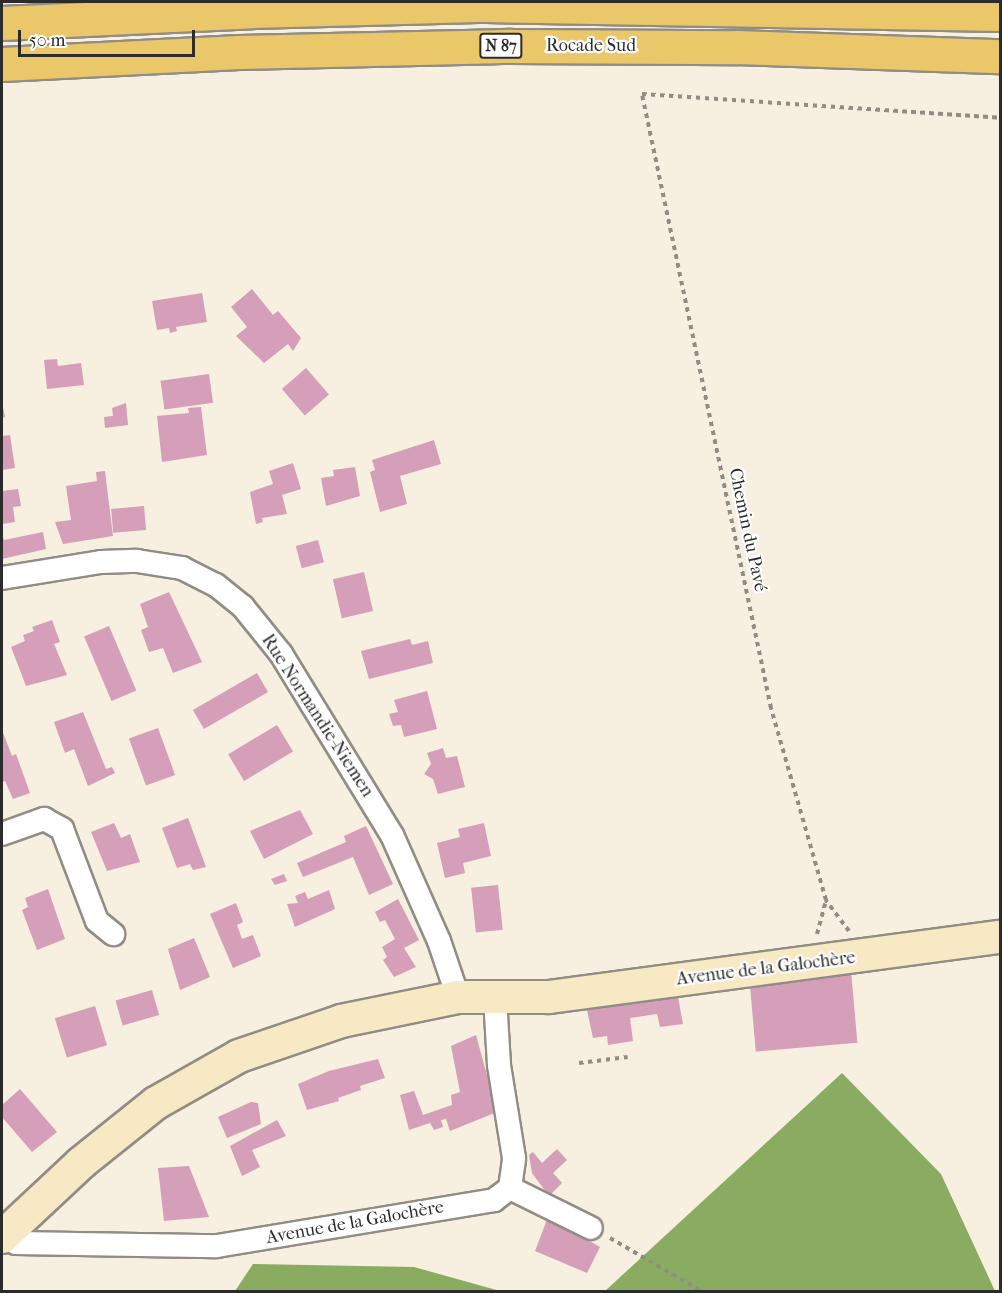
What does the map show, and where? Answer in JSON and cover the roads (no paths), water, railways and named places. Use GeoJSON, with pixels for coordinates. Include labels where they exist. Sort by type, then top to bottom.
{"type":"FeatureCollection","features":[{"type":"Feature","properties":{"kind":"highway"},"geometry":{"type":"LineString","coordinates":[[2,23],[252,11],[487,5],[1000,14]]}},
{"type":"Feature","properties":{"kind":"highway","name":"Rocade Sud"},"geometry":{"type":"LineString","coordinates":[[2,64],[239,51],[510,46],[737,47],[1000,56]]}},
{"type":"Feature","properties":{"kind":"main road","name":"Avenue de la Galochère"},"geometry":{"type":"LineString","coordinates":[[3,1236],[107,1142],[192,1080],[291,1036],[340,1021],[458,997],[549,997],[1000,937]]}},
{"type":"Feature","properties":{"kind":"street","name":"Rue Normandie-Niemen"},"geometry":{"type":"LineString","coordinates":[[2,578],[101,562],[137,561],[182,568],[216,585],[243,607],[281,654],[392,835],[439,941],[458,997]]}},
{"type":"Feature","properties":{"kind":"street"},"geometry":{"type":"LineString","coordinates":[[2,834],[44,819],[62,829],[97,921],[113,934]]}},
{"type":"Feature","properties":{"kind":"street"},"geometry":{"type":"LineString","coordinates":[[495,997],[499,1065],[514,1158],[510,1188],[591,1228]]}},
{"type":"Feature","properties":{"kind":"street","name":"Avenue de la Galochère"},"geometry":{"type":"LineString","coordinates":[[3,1236],[16,1243],[217,1246],[495,1200],[510,1188]]}}]}
